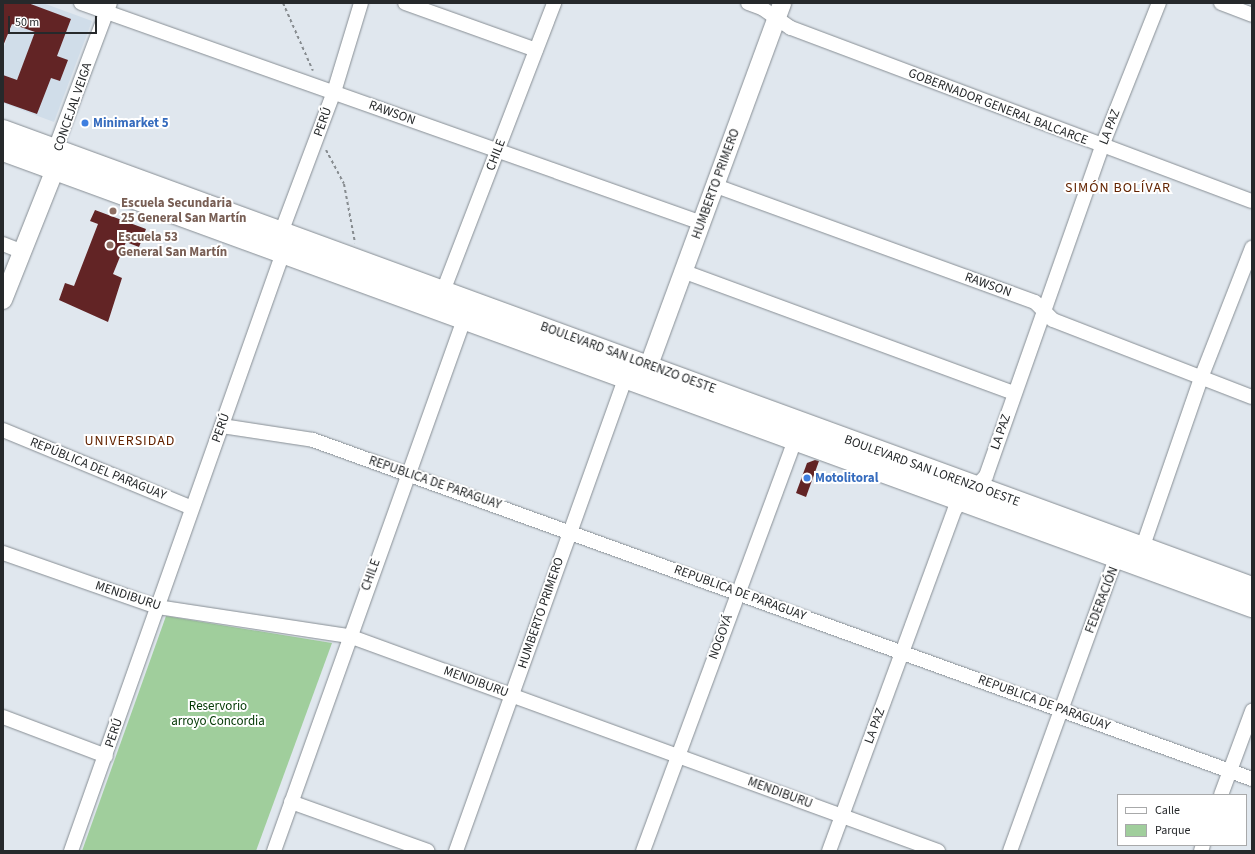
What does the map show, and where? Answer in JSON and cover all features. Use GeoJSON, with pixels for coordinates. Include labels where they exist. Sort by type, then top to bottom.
{"type":"FeatureCollection","features":[{"type":"Feature","properties":{"kind":"main road","name":"BOULEVARD SAN LORENZO OESTE"},"geometry":{"type":"LineString","coordinates":[[3,130],[55,158],[468,308],[649,365],[797,431]]}},
{"type":"Feature","properties":{"kind":"main road","name":"BOULEVARD SAN LORENZO OESTE"},"geometry":{"type":"LineString","coordinates":[[3,150],[55,158]]}},
{"type":"Feature","properties":{"kind":"main road","name":"BOULEVARD SAN LORENZO OESTE"},"geometry":{"type":"LineString","coordinates":[[468,308],[630,378],[797,431],[967,494],[1120,558],[1252,606]]}},
{"type":"Feature","properties":{"kind":"main road","name":"BOULEVARD SAN LORENZO OESTE"},"geometry":{"type":"LineString","coordinates":[[967,494],[1140,545],[1252,588]]}},
{"type":"Feature","properties":{"kind":"street","name":"RAWSON"},"geometry":{"type":"LineString","coordinates":[[81,3],[108,8],[334,92],[702,224]]}},
{"type":"Feature","properties":{"kind":"street","name":"PERÚ"},"geometry":{"type":"LineString","coordinates":[[71,851],[106,756],[156,607],[222,426],[283,240],[334,92],[361,3]]}},
{"type":"Feature","properties":{"kind":"street"},"geometry":{"type":"LineString","coordinates":[[405,3],[536,50]]}},
{"type":"Feature","properties":{"kind":"street","name":"CHILE"},"geometry":{"type":"LineString","coordinates":[[440,298],[554,3]]}},
{"type":"Feature","properties":{"kind":"street","name":"GOBERNADOR GENERAL BALCARCE"},"geometry":{"type":"LineString","coordinates":[[748,3],[779,11],[791,28],[1102,146],[1252,201]]}},
{"type":"Feature","properties":{"kind":"street","name":"LA PAZ"},"geometry":{"type":"LineString","coordinates":[[829,851],[902,652],[967,494],[986,476],[1043,310],[1102,146],[1159,3]]}},
{"type":"Feature","properties":{"kind":"street"},"geometry":{"type":"LineString","coordinates":[[1221,3],[1252,14]]}},
{"type":"Feature","properties":{"kind":"street","name":"CONCEJAL VEIGA"},"geometry":{"type":"LineString","coordinates":[[3,300],[23,252],[108,8]]}},
{"type":"Feature","properties":{"kind":"street","name":"HUMBERTO PRIMERO"},"geometry":{"type":"LineString","coordinates":[[649,365],[685,272],[779,11]]}},
{"type":"Feature","properties":{"kind":"street","name":"RAWSON"},"geometry":{"type":"LineString","coordinates":[[716,186],[1035,302],[1053,320],[1252,397]]}},
{"type":"Feature","properties":{"kind":"street"},"geometry":{"type":"LineString","coordinates":[[3,244],[23,252]]}},
{"type":"Feature","properties":{"kind":"street","name":"FEDERACIÓN"},"geometry":{"type":"LineString","coordinates":[[1010,851],[1114,564],[1145,540],[1201,378],[1252,248]]}},
{"type":"Feature","properties":{"kind":"street"},"geometry":{"type":"LineString","coordinates":[[685,272],[1014,394]]}},
{"type":"Feature","properties":{"kind":"street","name":"CHILE"},"geometry":{"type":"LineString","coordinates":[[274,851],[348,636],[468,308]]}},
{"type":"Feature","properties":{"kind":"street"},"geometry":{"type":"LineString","coordinates":[[630,378],[649,365]]}},
{"type":"Feature","properties":{"kind":"street","name":"HUMBERTO PRIMERO"},"geometry":{"type":"LineString","coordinates":[[456,851],[623,384],[630,378]]}},
{"type":"Feature","properties":{"kind":"street","name":"REPUBLICA DE PARAGUAY"},"geometry":{"type":"LineString","coordinates":[[222,426],[313,440],[570,530],[737,593],[1252,779]]}},
{"type":"Feature","properties":{"kind":"street","name":"REPÚBLICA DEL PARAGUAY"},"geometry":{"type":"LineString","coordinates":[[3,430],[192,508]]}},
{"type":"Feature","properties":{"kind":"street","name":"NOGOYÁ"},"geometry":{"type":"LineString","coordinates":[[643,851],[797,431]]}},
{"type":"Feature","properties":{"kind":"street","name":"MENDIBURU"},"geometry":{"type":"LineString","coordinates":[[3,553],[156,607],[348,636],[938,851]]}},
{"type":"Feature","properties":{"kind":"street"},"geometry":{"type":"LineString","coordinates":[[1222,794],[1252,711]]}},
{"type":"Feature","properties":{"kind":"street"},"geometry":{"type":"LineString","coordinates":[[3,717],[106,756]]}},
{"type":"Feature","properties":{"kind":"street"},"geometry":{"type":"LineString","coordinates":[[292,802],[428,851]]}},
{"type":"Feature","properties":{"kind":"shaded area"},"geometry":{"type":"Polygon","coordinates":[[[20,3],[43,3],[92,21],[54,122],[3,103],[3,49],[20,3]]]}},
{"type":"Feature","properties":{"kind":"green space","name":"Reservorio arroyo Concordia"},"geometry":{"type":"Polygon","coordinates":[[[166,616],[332,643],[256,851],[82,851],[166,616]]]}},
{"type":"Feature","properties":{"kind":"building"},"geometry":{"type":"Polygon","coordinates":[[[3,3],[28,3],[71,19],[57,56],[68,60],[60,81],[51,78],[37,114],[3,102],[3,75],[17,80],[35,32],[12,24],[3,46],[3,3]]]}},
{"type":"Feature","properties":{"kind":"building"},"geometry":{"type":"Polygon","coordinates":[[[95,210],[146,229],[139,247],[126,242],[113,274],[122,278],[108,322],[59,300],[65,283],[74,286],[98,224],[90,221],[95,210]]]}},
{"type":"Feature","properties":{"kind":"building","name":"Motolitoral"},"geometry":{"type":"Polygon","coordinates":[[[815,460],[819,461],[806,497],[796,493],[807,463],[815,460]]]}},
{"type":"Feature","properties":{"kind":"place","name":"Minimarket 5"},"geometry":{"type":"Point","coordinates":[85,123]}},
{"type":"Feature","properties":{"kind":"place","name":"Escuela Secundaria 25 General San Martín"},"geometry":{"type":"Point","coordinates":[113,211]}},
{"type":"Feature","properties":{"kind":"place","name":"Escuela 53 General San Martín"},"geometry":{"type":"Point","coordinates":[110,245]}},
{"type":"Feature","properties":{"kind":"place","name":"Motolitoral"},"geometry":{"type":"Point","coordinates":[807,478]}},
{"type":"Feature","properties":{"kind":"district","name":"SIMÓN BOLÍVAR"},"geometry":{"type":"Point","coordinates":[1118,188]}},
{"type":"Feature","properties":{"kind":"district","name":"UNIVERSIDAD"},"geometry":{"type":"Point","coordinates":[130,441]}}]}
